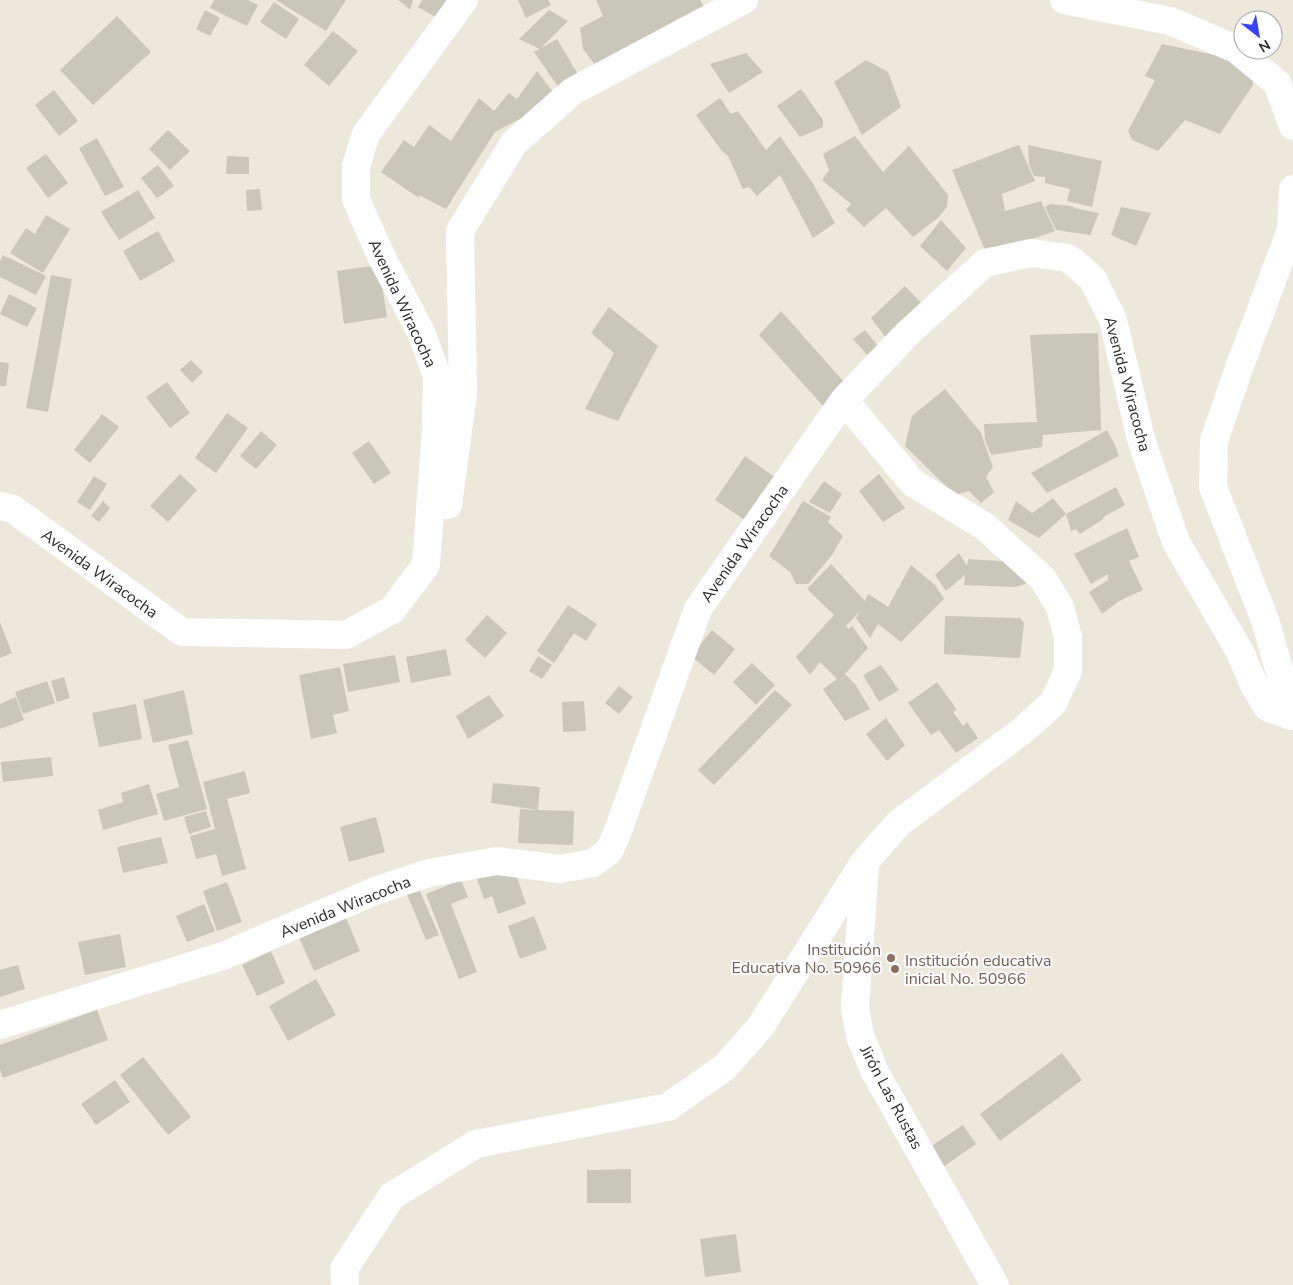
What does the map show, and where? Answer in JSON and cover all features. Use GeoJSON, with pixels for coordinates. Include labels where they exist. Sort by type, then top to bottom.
{"type":"FeatureCollection","features":[{"type":"Feature","properties":{"kind":"street","name":"Avenida Wiracocha"},"geometry":{"type":"LineString","coordinates":[[0,506],[13,509],[182,632],[346,635],[392,610],[426,566],[438,376],[421,332],[381,256],[356,199],[356,166],[366,134],[464,0]]}},
{"type":"Feature","properties":{"kind":"street"},"geometry":{"type":"LineString","coordinates":[[426,566],[446,522],[462,393],[460,231],[514,144],[574,91],[744,0]]}},
{"type":"Feature","properties":{"kind":"street"},"geometry":{"type":"LineString","coordinates":[[1064,0],[1170,21],[1236,49],[1277,83],[1293,126]]}},
{"type":"Feature","properties":{"kind":"street"},"geometry":{"type":"LineString","coordinates":[[1293,189],[1291,230],[1214,441],[1213,487],[1266,623],[1293,715]]}},
{"type":"Feature","properties":{"kind":"street","name":"Avenida Wiracocha"},"geometry":{"type":"LineString","coordinates":[[0,1025],[223,956],[375,891],[428,874],[497,861],[560,869],[593,863],[609,851],[698,609],[844,400],[908,333],[985,263],[1032,253],[1068,258],[1092,278],[1113,320],[1141,439],[1176,542],[1240,652],[1254,685],[1267,706],[1293,715]]}},
{"type":"Feature","properties":{"kind":"street"},"geometry":{"type":"LineString","coordinates":[[345,1285],[344,1269],[392,1196],[476,1144],[668,1107],[725,1067],[761,1026],[865,861],[899,823],[1022,731],[1053,703],[1068,671],[1068,637],[1060,607],[1043,579],[984,526],[913,483],[844,400]]}},
{"type":"Feature","properties":{"kind":"street","name":"Jirón Las Rustas"},"geometry":{"type":"LineString","coordinates":[[865,861],[855,1007],[860,1036],[875,1072],[995,1285]]}},
{"type":"Feature","properties":{"kind":"building"},"geometry":{"type":"Polygon","coordinates":[[[214,0],[248,0],[258,5],[247,26],[210,8],[214,0]]]}},
{"type":"Feature","properties":{"kind":"building"},"geometry":{"type":"Polygon","coordinates":[[[276,0],[346,0],[326,31],[276,0]]]}},
{"type":"Feature","properties":{"kind":"building"},"geometry":{"type":"Polygon","coordinates":[[[398,0],[413,0],[410,10],[402,3],[398,0]]]}},
{"type":"Feature","properties":{"kind":"building"},"geometry":{"type":"Polygon","coordinates":[[[422,0],[459,0],[444,22],[418,7],[422,0]]]}},
{"type":"Feature","properties":{"kind":"building"},"geometry":{"type":"Polygon","coordinates":[[[518,0],[548,0],[551,5],[526,18],[518,0]]]}},
{"type":"Feature","properties":{"kind":"building"},"geometry":{"type":"Polygon","coordinates":[[[596,0],[700,0],[704,7],[598,69],[583,49],[580,28],[603,16],[596,0]]]}},
{"type":"Feature","properties":{"kind":"building"},"geometry":{"type":"Polygon","coordinates":[[[274,2],[299,19],[286,39],[260,22],[274,2]]]}},
{"type":"Feature","properties":{"kind":"building"},"geometry":{"type":"Polygon","coordinates":[[[205,10],[220,18],[210,36],[196,29],[205,10]]]}},
{"type":"Feature","properties":{"kind":"building"},"geometry":{"type":"Polygon","coordinates":[[[549,10],[568,21],[540,49],[519,39],[549,10]]]}},
{"type":"Feature","properties":{"kind":"building"},"geometry":{"type":"Polygon","coordinates":[[[117,16],[151,52],[93,105],[60,70],[117,16]]]}},
{"type":"Feature","properties":{"kind":"building"},"geometry":{"type":"Polygon","coordinates":[[[333,31],[358,51],[329,86],[304,65],[333,31]]]}},
{"type":"Feature","properties":{"kind":"building"},"geometry":{"type":"Polygon","coordinates":[[[557,39],[579,76],[559,88],[534,52],[557,39]]]}},
{"type":"Feature","properties":{"kind":"building"},"geometry":{"type":"Polygon","coordinates":[[[1162,44],[1229,58],[1252,69],[1253,85],[1220,134],[1185,120],[1158,151],[1132,140],[1128,131],[1155,80],[1145,76],[1162,44]]]}},
{"type":"Feature","properties":{"kind":"building"},"geometry":{"type":"Polygon","coordinates":[[[746,53],[763,72],[729,93],[710,64],[746,53]]]}},
{"type":"Feature","properties":{"kind":"building"},"geometry":{"type":"Polygon","coordinates":[[[866,60],[888,72],[901,107],[862,135],[834,82],[866,60]]]}},
{"type":"Feature","properties":{"kind":"building"},"geometry":{"type":"Polygon","coordinates":[[[537,71],[553,92],[531,113],[495,132],[446,209],[419,195],[419,198],[381,172],[404,140],[414,147],[429,125],[451,141],[479,98],[494,111],[509,93],[517,99],[537,71]]]}},
{"type":"Feature","properties":{"kind":"building"},"geometry":{"type":"Polygon","coordinates":[[[801,89],[823,120],[823,127],[800,137],[777,106],[801,89]]]}},
{"type":"Feature","properties":{"kind":"building"},"geometry":{"type":"Polygon","coordinates":[[[54,90],[78,121],[59,136],[35,105],[54,90]]]}},
{"type":"Feature","properties":{"kind":"building"},"geometry":{"type":"Polygon","coordinates":[[[720,98],[731,114],[738,111],[766,150],[780,136],[812,182],[835,223],[813,238],[780,175],[757,196],[749,187],[743,189],[728,156],[722,151],[696,115],[720,98]]]}},
{"type":"Feature","properties":{"kind":"building"},"geometry":{"type":"Polygon","coordinates":[[[168,130],[190,151],[170,170],[149,149],[168,130]]]}},
{"type":"Feature","properties":{"kind":"building"},"geometry":{"type":"Polygon","coordinates":[[[855,136],[883,172],[909,146],[948,195],[947,207],[939,217],[913,237],[886,208],[864,227],[846,210],[851,204],[822,180],[829,170],[823,154],[855,136]]]}},
{"type":"Feature","properties":{"kind":"building"},"geometry":{"type":"Polygon","coordinates":[[[97,138],[124,187],[105,196],[79,148],[97,138]]]}},
{"type":"Feature","properties":{"kind":"building"},"geometry":{"type":"Polygon","coordinates":[[[1019,145],[1035,181],[1002,194],[1005,211],[1041,201],[1055,231],[987,255],[952,170],[1019,145]]]}},
{"type":"Feature","properties":{"kind":"building"},"geometry":{"type":"Polygon","coordinates":[[[1028,145],[1102,161],[1092,207],[1067,201],[1070,189],[1045,183],[1045,177],[1034,176],[1029,164],[1028,145]]]}},
{"type":"Feature","properties":{"kind":"building"},"geometry":{"type":"Polygon","coordinates":[[[46,154],[68,183],[48,198],[26,168],[46,154]]]}},
{"type":"Feature","properties":{"kind":"building"},"geometry":{"type":"Polygon","coordinates":[[[227,156],[249,157],[249,174],[226,174],[227,156]]]}},
{"type":"Feature","properties":{"kind":"building"},"geometry":{"type":"Polygon","coordinates":[[[158,165],[174,186],[157,198],[141,178],[158,165]]]}},
{"type":"Feature","properties":{"kind":"building"},"geometry":{"type":"Polygon","coordinates":[[[260,189],[262,210],[247,211],[246,190],[260,189]]]}},
{"type":"Feature","properties":{"kind":"building"},"geometry":{"type":"Polygon","coordinates":[[[138,190],[155,218],[119,240],[101,212],[138,190]]]}},
{"type":"Feature","properties":{"kind":"building"},"geometry":{"type":"Polygon","coordinates":[[[1050,204],[1071,206],[1099,213],[1090,235],[1056,230],[1045,207],[1050,204]]]}},
{"type":"Feature","properties":{"kind":"building"},"geometry":{"type":"Polygon","coordinates":[[[1121,207],[1151,213],[1136,246],[1111,235],[1121,207]]]}},
{"type":"Feature","properties":{"kind":"building"},"geometry":{"type":"Polygon","coordinates":[[[46,215],[70,229],[43,273],[10,253],[26,228],[35,234],[46,215]]]}},
{"type":"Feature","properties":{"kind":"building"},"geometry":{"type":"Polygon","coordinates":[[[941,220],[966,248],[947,271],[920,246],[941,220]]]}},
{"type":"Feature","properties":{"kind":"building"},"geometry":{"type":"Polygon","coordinates":[[[158,231],[175,261],[140,281],[123,251],[158,231]]]}},
{"type":"Feature","properties":{"kind":"building"},"geometry":{"type":"Polygon","coordinates":[[[3,255],[46,276],[36,295],[0,277],[0,261],[3,255]]]}},
{"type":"Feature","properties":{"kind":"building"},"geometry":{"type":"Polygon","coordinates":[[[379,265],[387,317],[344,324],[337,271],[379,265]]]}},
{"type":"Feature","properties":{"kind":"building"},"geometry":{"type":"Polygon","coordinates":[[[51,275],[72,279],[48,412],[26,408],[51,275]]]}},
{"type":"Feature","properties":{"kind":"building"},"geometry":{"type":"Polygon","coordinates":[[[905,286],[929,311],[890,343],[871,318],[905,286]]]}},
{"type":"Feature","properties":{"kind":"building"},"geometry":{"type":"Polygon","coordinates":[[[9,294],[37,308],[27,327],[0,314],[9,294]]]}},
{"type":"Feature","properties":{"kind":"building"},"geometry":{"type":"Polygon","coordinates":[[[609,307],[658,346],[618,421],[585,409],[614,353],[591,333],[609,307]]]}},
{"type":"Feature","properties":{"kind":"building"},"geometry":{"type":"Polygon","coordinates":[[[781,311],[844,382],[824,407],[759,335],[781,311]]]}},
{"type":"Feature","properties":{"kind":"building"},"geometry":{"type":"Polygon","coordinates":[[[865,330],[881,350],[869,357],[853,339],[865,330]]]}},
{"type":"Feature","properties":{"kind":"building"},"geometry":{"type":"Polygon","coordinates":[[[1098,333],[1101,430],[1043,435],[1042,447],[991,455],[985,440],[984,424],[1037,422],[1030,335],[1098,333]]]}},
{"type":"Feature","properties":{"kind":"building"},"geometry":{"type":"Polygon","coordinates":[[[191,360],[203,372],[192,383],[180,370],[191,360]]]}},
{"type":"Feature","properties":{"kind":"building"},"geometry":{"type":"Polygon","coordinates":[[[0,362],[9,363],[6,386],[0,386],[0,362]]]}},
{"type":"Feature","properties":{"kind":"building"},"geometry":{"type":"Polygon","coordinates":[[[167,382],[190,413],[170,428],[146,397],[167,382]]]}},
{"type":"Feature","properties":{"kind":"building"},"geometry":{"type":"Polygon","coordinates":[[[945,389],[981,433],[993,467],[986,477],[994,492],[981,503],[969,491],[955,495],[905,446],[912,416],[945,389]]]}},
{"type":"Feature","properties":{"kind":"building"},"geometry":{"type":"Polygon","coordinates":[[[227,413],[248,428],[216,473],[195,458],[227,413]]]}},
{"type":"Feature","properties":{"kind":"building"},"geometry":{"type":"Polygon","coordinates":[[[102,414],[119,427],[90,463],[74,450],[102,414]]]}},
{"type":"Feature","properties":{"kind":"building"},"geometry":{"type":"Polygon","coordinates":[[[1107,430],[1119,456],[1047,493],[1031,473],[1107,430]]]}},
{"type":"Feature","properties":{"kind":"building"},"geometry":{"type":"Polygon","coordinates":[[[261,431],[277,445],[256,469],[240,456],[261,431]]]}},
{"type":"Feature","properties":{"kind":"building"},"geometry":{"type":"Polygon","coordinates":[[[369,441],[391,473],[374,484],[352,453],[369,441]]]}},
{"type":"Feature","properties":{"kind":"building"},"geometry":{"type":"Polygon","coordinates":[[[745,456],[776,478],[748,522],[715,500],[745,456]]]}},
{"type":"Feature","properties":{"kind":"building"},"geometry":{"type":"Polygon","coordinates":[[[180,474],[197,490],[168,522],[150,506],[180,474]]]}},
{"type":"Feature","properties":{"kind":"building"},"geometry":{"type":"Polygon","coordinates":[[[879,474],[905,508],[883,522],[859,491],[879,474]]]}},
{"type":"Feature","properties":{"kind":"building"},"geometry":{"type":"Polygon","coordinates":[[[94,476],[107,484],[90,510],[77,502],[94,476]]]}},
{"type":"Feature","properties":{"kind":"building"},"geometry":{"type":"Polygon","coordinates":[[[824,481],[842,494],[830,513],[809,502],[824,481]]]}},
{"type":"Feature","properties":{"kind":"building"},"geometry":{"type":"Polygon","coordinates":[[[1116,487],[1125,505],[1105,516],[1080,534],[1076,529],[1071,531],[1066,514],[1116,487]]]}},
{"type":"Feature","properties":{"kind":"building"},"geometry":{"type":"Polygon","coordinates":[[[1053,498],[1066,514],[1039,538],[1008,520],[1016,501],[1032,513],[1053,498]]]}},
{"type":"Feature","properties":{"kind":"building"},"geometry":{"type":"Polygon","coordinates":[[[103,501],[110,508],[99,522],[91,516],[103,501]]]}},
{"type":"Feature","properties":{"kind":"building"},"geometry":{"type":"Polygon","coordinates":[[[803,501],[831,517],[828,522],[843,536],[832,555],[808,584],[796,584],[790,572],[769,556],[803,501]]]}},
{"type":"Feature","properties":{"kind":"building"},"geometry":{"type":"Polygon","coordinates":[[[1127,528],[1139,557],[1129,561],[1143,590],[1119,601],[1102,614],[1089,592],[1108,580],[1108,574],[1091,584],[1074,554],[1127,528]]]}},
{"type":"Feature","properties":{"kind":"building"},"geometry":{"type":"Polygon","coordinates":[[[959,553],[967,566],[968,559],[1014,562],[1031,582],[1015,587],[964,585],[965,575],[946,591],[935,575],[959,553]]]}},
{"type":"Feature","properties":{"kind":"building"},"geometry":{"type":"Polygon","coordinates":[[[831,564],[865,601],[868,594],[888,607],[911,565],[935,585],[944,599],[901,642],[878,624],[870,638],[856,618],[860,611],[846,626],[849,629],[852,626],[868,648],[845,674],[855,684],[870,709],[845,721],[823,689],[837,679],[820,662],[810,675],[796,657],[834,615],[807,589],[831,564]]]}},
{"type":"Feature","properties":{"kind":"building"},"geometry":{"type":"Polygon","coordinates":[[[568,605],[597,624],[586,641],[574,633],[554,663],[537,651],[568,605]]]}},
{"type":"Feature","properties":{"kind":"building"},"geometry":{"type":"Polygon","coordinates":[[[487,615],[507,633],[485,658],[465,640],[487,615]]]}},
{"type":"Feature","properties":{"kind":"building"},"geometry":{"type":"Polygon","coordinates":[[[945,616],[1020,618],[1024,623],[1020,658],[944,654],[945,616]]]}},
{"type":"Feature","properties":{"kind":"building"},"geometry":{"type":"Polygon","coordinates":[[[0,622],[12,653],[0,658],[0,622]]]}},
{"type":"Feature","properties":{"kind":"building"},"geometry":{"type":"Polygon","coordinates":[[[712,630],[735,649],[714,675],[691,656],[712,630]]]}},
{"type":"Feature","properties":{"kind":"building"},"geometry":{"type":"Polygon","coordinates":[[[446,649],[451,675],[411,683],[406,657],[446,649]]]}},
{"type":"Feature","properties":{"kind":"building"},"geometry":{"type":"Polygon","coordinates":[[[395,655],[400,682],[348,692],[343,664],[395,655]]]}},
{"type":"Feature","properties":{"kind":"building"},"geometry":{"type":"Polygon","coordinates":[[[538,656],[552,665],[542,679],[529,671],[538,656]]]}},
{"type":"Feature","properties":{"kind":"building"},"geometry":{"type":"Polygon","coordinates":[[[752,663],[775,685],[756,705],[733,682],[752,663]]]}},
{"type":"Feature","properties":{"kind":"building"},"geometry":{"type":"Polygon","coordinates":[[[881,665],[899,690],[879,702],[863,675],[881,665]]]}},
{"type":"Feature","properties":{"kind":"building"},"geometry":{"type":"Polygon","coordinates":[[[340,667],[349,711],[333,715],[337,733],[311,739],[299,675],[340,667]]]}},
{"type":"Feature","properties":{"kind":"building"},"geometry":{"type":"Polygon","coordinates":[[[64,677],[70,698],[57,702],[51,681],[64,677]]]}},
{"type":"Feature","properties":{"kind":"building"},"geometry":{"type":"Polygon","coordinates":[[[47,681],[55,703],[23,714],[15,692],[47,681]]]}},
{"type":"Feature","properties":{"kind":"building"},"geometry":{"type":"Polygon","coordinates":[[[937,682],[957,710],[953,712],[963,726],[967,722],[978,738],[956,753],[939,730],[931,735],[908,703],[937,682]]]}},
{"type":"Feature","properties":{"kind":"building"},"geometry":{"type":"Polygon","coordinates":[[[619,686],[633,697],[619,714],[605,703],[619,686]]]}},
{"type":"Feature","properties":{"kind":"building"},"geometry":{"type":"Polygon","coordinates":[[[184,690],[193,734],[153,743],[143,700],[184,690]]]}},
{"type":"Feature","properties":{"kind":"building"},"geometry":{"type":"Polygon","coordinates":[[[775,690],[792,705],[714,785],[698,770],[775,690]]]}},
{"type":"Feature","properties":{"kind":"building"},"geometry":{"type":"Polygon","coordinates":[[[489,695],[504,716],[468,739],[456,716],[489,695]]]}},
{"type":"Feature","properties":{"kind":"building"},"geometry":{"type":"Polygon","coordinates":[[[16,697],[24,720],[0,729],[0,704],[16,697]]]}},
{"type":"Feature","properties":{"kind":"building"},"geometry":{"type":"Polygon","coordinates":[[[584,701],[586,731],[563,732],[562,702],[584,701]]]}},
{"type":"Feature","properties":{"kind":"building"},"geometry":{"type":"Polygon","coordinates":[[[136,704],[142,739],[99,747],[92,713],[136,704]]]}},
{"type":"Feature","properties":{"kind":"building"},"geometry":{"type":"Polygon","coordinates":[[[886,718],[905,745],[887,761],[866,734],[886,718]]]}},
{"type":"Feature","properties":{"kind":"building"},"geometry":{"type":"Polygon","coordinates":[[[188,740],[207,809],[164,821],[156,794],[179,787],[168,745],[188,740]]]}},
{"type":"Feature","properties":{"kind":"building"},"geometry":{"type":"Polygon","coordinates":[[[51,757],[53,776],[3,782],[1,762],[51,757]]]}},
{"type":"Feature","properties":{"kind":"building"},"geometry":{"type":"Polygon","coordinates":[[[245,771],[250,793],[227,799],[246,869],[222,876],[216,854],[196,859],[190,836],[215,829],[203,782],[245,771]]]}},
{"type":"Feature","properties":{"kind":"building"},"geometry":{"type":"Polygon","coordinates":[[[493,783],[540,787],[538,810],[491,803],[493,783]]]}},
{"type":"Feature","properties":{"kind":"building"},"geometry":{"type":"Polygon","coordinates":[[[149,784],[158,814],[103,830],[98,810],[123,802],[121,793],[149,784]]]}},
{"type":"Feature","properties":{"kind":"building"},"geometry":{"type":"Polygon","coordinates":[[[520,809],[574,811],[573,845],[518,843],[520,809]]]}},
{"type":"Feature","properties":{"kind":"building"},"geometry":{"type":"Polygon","coordinates":[[[206,811],[211,827],[189,834],[184,817],[206,811]]]}},
{"type":"Feature","properties":{"kind":"building"},"geometry":{"type":"Polygon","coordinates":[[[376,817],[385,852],[349,862],[340,827],[376,817]]]}},
{"type":"Feature","properties":{"kind":"building"},"geometry":{"type":"Polygon","coordinates":[[[161,837],[168,863],[123,873],[117,847],[161,837]]]}},
{"type":"Feature","properties":{"kind":"building"},"geometry":{"type":"Polygon","coordinates":[[[513,866],[526,904],[498,914],[492,896],[484,899],[477,879],[513,866]]]}},
{"type":"Feature","properties":{"kind":"building"},"geometry":{"type":"Polygon","coordinates":[[[461,880],[468,897],[451,904],[477,972],[459,979],[426,894],[461,880]]]}},
{"type":"Feature","properties":{"kind":"building"},"geometry":{"type":"Polygon","coordinates":[[[227,882],[242,922],[217,931],[203,891],[227,882]]]}},
{"type":"Feature","properties":{"kind":"building"},"geometry":{"type":"Polygon","coordinates":[[[418,887],[439,935],[426,940],[406,892],[418,887]]]}},
{"type":"Feature","properties":{"kind":"building"},"geometry":{"type":"Polygon","coordinates":[[[204,904],[215,931],[187,942],[176,916],[204,904]]]}},
{"type":"Feature","properties":{"kind":"building"},"geometry":{"type":"Polygon","coordinates":[[[344,913],[360,951],[314,971],[297,933],[344,913]]]}},
{"type":"Feature","properties":{"kind":"building"},"geometry":{"type":"Polygon","coordinates":[[[534,916],[547,949],[520,959],[508,926],[534,916]]]}},
{"type":"Feature","properties":{"kind":"building"},"geometry":{"type":"Polygon","coordinates":[[[120,934],[126,967],[85,975],[78,942],[120,934]]]}},
{"type":"Feature","properties":{"kind":"building"},"geometry":{"type":"Polygon","coordinates":[[[271,951],[285,983],[257,996],[242,965],[271,951]]]}},
{"type":"Feature","properties":{"kind":"building"},"geometry":{"type":"Polygon","coordinates":[[[18,965],[25,989],[0,997],[0,970],[18,965]]]}},
{"type":"Feature","properties":{"kind":"building"},"geometry":{"type":"Polygon","coordinates":[[[316,979],[336,1015],[288,1041],[269,1006],[316,979]]]}},
{"type":"Feature","properties":{"kind":"building"},"geometry":{"type":"Polygon","coordinates":[[[97,1010],[108,1040],[3,1078],[0,1070],[0,1045],[97,1010]]]}},
{"type":"Feature","properties":{"kind":"building"},"geometry":{"type":"Polygon","coordinates":[[[1062,1053],[1082,1080],[1000,1141],[980,1114],[1062,1053]]]}},
{"type":"Feature","properties":{"kind":"building"},"geometry":{"type":"Polygon","coordinates":[[[143,1057],[191,1117],[168,1135],[120,1075],[143,1057]]]}},
{"type":"Feature","properties":{"kind":"building"},"geometry":{"type":"Polygon","coordinates":[[[115,1080],[130,1102],[96,1125],[81,1104],[115,1080]]]}},
{"type":"Feature","properties":{"kind":"building"},"geometry":{"type":"Polygon","coordinates":[[[963,1125],[976,1144],[940,1169],[927,1149],[963,1125]]]}},
{"type":"Feature","properties":{"kind":"building"},"geometry":{"type":"Polygon","coordinates":[[[631,1169],[631,1203],[587,1203],[587,1170],[631,1169]]]}},
{"type":"Feature","properties":{"kind":"building"},"geometry":{"type":"Polygon","coordinates":[[[736,1234],[741,1272],[705,1277],[700,1239],[736,1234]]]}},
{"type":"Feature","properties":{"kind":"place","name":"Institución Educativa No. 50966"},"geometry":{"type":"Point","coordinates":[891,958]}},
{"type":"Feature","properties":{"kind":"place","name":"Institución educativa inicial No. 50966"},"geometry":{"type":"Point","coordinates":[895,969]}}]}
